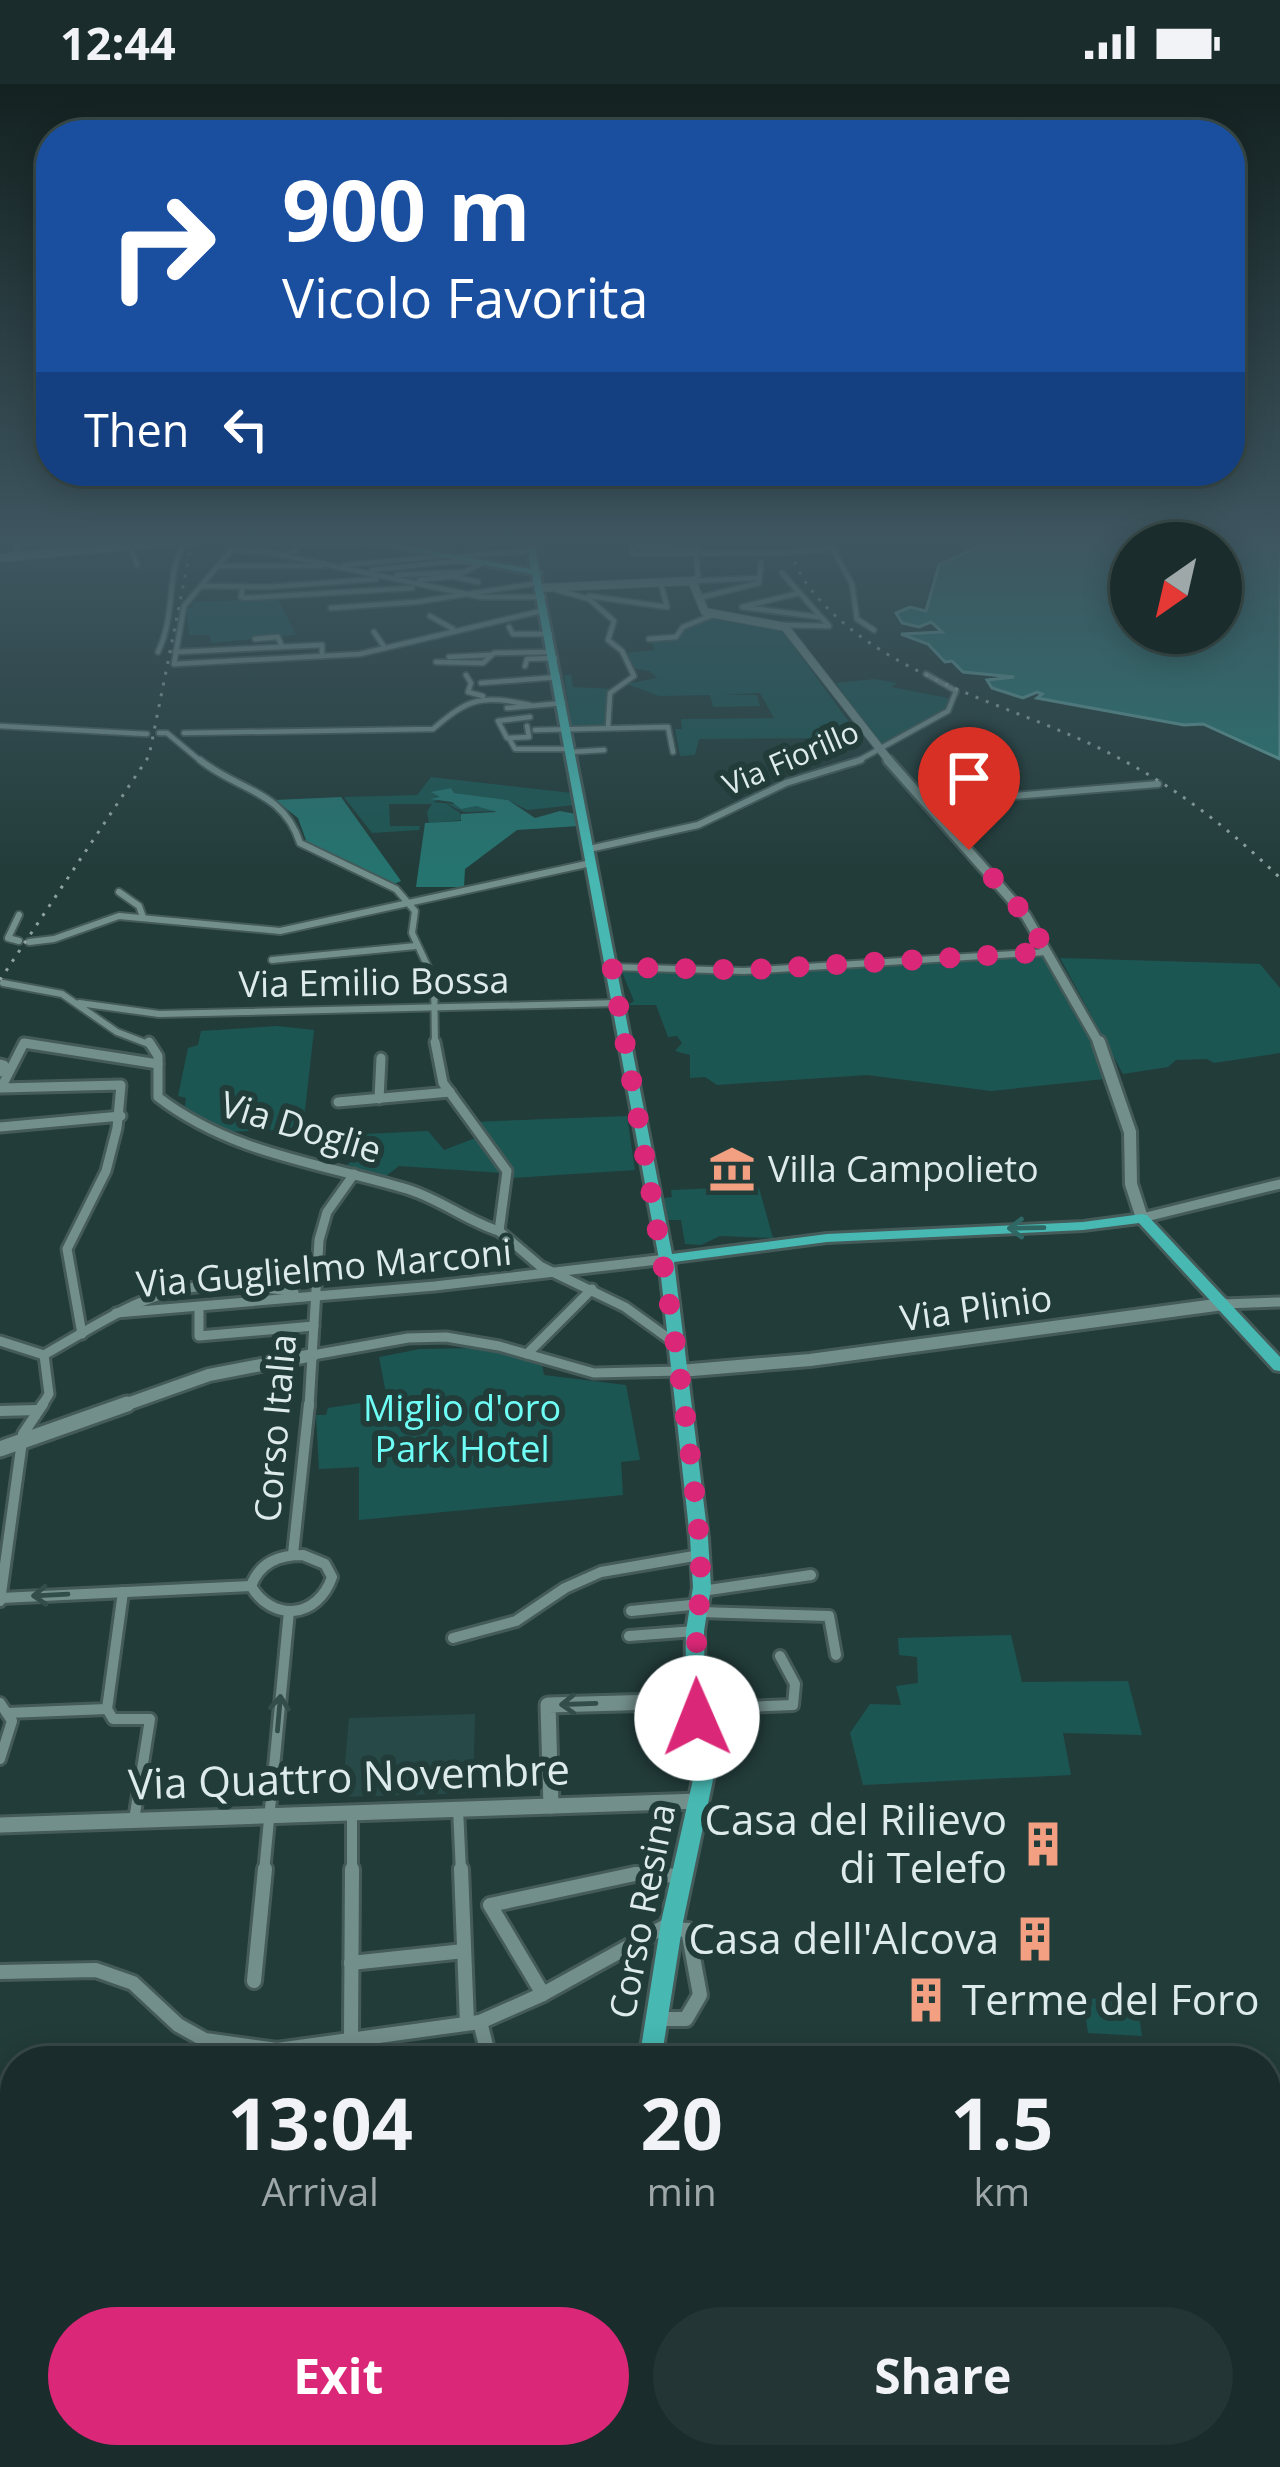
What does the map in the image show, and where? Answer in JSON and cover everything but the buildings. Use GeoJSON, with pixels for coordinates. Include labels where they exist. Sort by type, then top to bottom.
{"type":"FeatureCollection","features":[{"type":"Feature","properties":{"kind":"main road","name":"Corso Resina"},"geometry":{"type":"LineString","coordinates":[[553,653],[666,1259],[700,1555],[695,1705],[704,1775],[671,1925],[652,2046]]}},
{"type":"Feature","properties":{"kind":"main road"},"geometry":{"type":"LineString","coordinates":[[666,1259],[827,1238],[1083,1226],[1142,1218],[1280,1366]]}},
{"type":"Feature","properties":{"kind":"street"},"geometry":{"type":"LineString","coordinates":[[176,653],[174,664],[344,653]]}},
{"type":"Feature","properties":{"kind":"street"},"geometry":{"type":"LineString","coordinates":[[449,657],[482,653]]}},
{"type":"Feature","properties":{"kind":"street"},"geometry":{"type":"LineString","coordinates":[[436,662],[485,662],[492,653]]}},
{"type":"Feature","properties":{"kind":"street"},"geometry":{"type":"LineString","coordinates":[[525,666],[526,658],[536,653]]}},
{"type":"Feature","properties":{"kind":"street"},"geometry":{"type":"LineString","coordinates":[[608,725],[610,693],[634,678],[623,653]]}},
{"type":"Feature","properties":{"kind":"street"},"geometry":{"type":"LineString","coordinates":[[804,653],[879,748],[1026,916],[1100,1044],[1130,1132],[1131,1184],[1142,1218],[1280,1184]]}},
{"type":"Feature","properties":{"kind":"street","name":"Via Fiorillo"},"geometry":{"type":"LineString","coordinates":[[29,942],[58,940],[100,918],[143,917],[257,933],[409,904],[698,825],[775,788],[856,762],[948,711],[955,689],[926,674]]}},
{"type":"Feature","properties":{"kind":"street"},"geometry":{"type":"LineString","coordinates":[[466,675],[471,683],[468,692],[528,706]]}},
{"type":"Feature","properties":{"kind":"street"},"geometry":{"type":"LineString","coordinates":[[481,683],[558,677]]}},
{"type":"Feature","properties":{"kind":"street"},"geometry":{"type":"LineString","coordinates":[[184,733],[433,729],[464,702],[494,698]]}},
{"type":"Feature","properties":{"kind":"street"},"geometry":{"type":"LineString","coordinates":[[507,708],[563,703]]}},
{"type":"Feature","properties":{"kind":"street"},"geometry":{"type":"LineString","coordinates":[[528,706],[531,724],[527,738],[505,737],[500,719],[531,724],[567,728],[668,727],[673,752]]}},
{"type":"Feature","properties":{"kind":"street"},"geometry":{"type":"LineString","coordinates":[[0,726],[147,734]]}},
{"type":"Feature","properties":{"kind":"street"},"geometry":{"type":"LineString","coordinates":[[159,734],[167,733],[215,773],[265,796],[292,818],[300,843],[380,880],[416,911],[412,933],[434,980],[435,1058],[450,1092],[507,1171],[499,1232]]}},
{"type":"Feature","properties":{"kind":"street"},"geometry":{"type":"LineString","coordinates":[[510,740],[515,749],[604,750]]}},
{"type":"Feature","properties":{"kind":"street"},"geometry":{"type":"LineString","coordinates":[[927,802],[1158,784]]}},
{"type":"Feature","properties":{"kind":"street"},"geometry":{"type":"LineString","coordinates":[[119,892],[139,905],[143,917]]}},
{"type":"Feature","properties":{"kind":"street"},"geometry":{"type":"LineString","coordinates":[[19,915],[8,938],[19,941]]}},
{"type":"Feature","properties":{"kind":"street"},"geometry":{"type":"LineString","coordinates":[[272,960],[416,946]]}},
{"type":"Feature","properties":{"kind":"street"},"geometry":{"type":"LineString","coordinates":[[612,967],[744,970],[1047,952]]}},
{"type":"Feature","properties":{"kind":"street","name":"Via Doglie"},"geometry":{"type":"LineString","coordinates":[[3,983],[49,990],[117,1032],[148,1041],[157,1051],[158,1096],[217,1135],[448,1202],[554,1273]]}},
{"type":"Feature","properties":{"kind":"street","name":"Via Emilio Bossa"},"geometry":{"type":"LineString","coordinates":[[74,1002],[130,1013]]}},
{"type":"Feature","properties":{"kind":"street","name":"Via Emilio Bossa"},"geometry":{"type":"LineString","coordinates":[[95,1018],[130,1013],[618,1003]]}},
{"type":"Feature","properties":{"kind":"street","name":"Via Emilio Bossa"},"geometry":{"type":"LineString","coordinates":[[95,1018],[113,1010]]}},
{"type":"Feature","properties":{"kind":"street"},"geometry":{"type":"LineString","coordinates":[[82,1334],[67,1249],[95,1207],[122,1116],[121,1084],[1,1088],[24,1043],[158,1064]]}},
{"type":"Feature","properties":{"kind":"street"},"geometry":{"type":"LineString","coordinates":[[379,1099],[382,1058]]}},
{"type":"Feature","properties":{"kind":"street"},"geometry":{"type":"LineString","coordinates":[[338,1102],[450,1092]]}},
{"type":"Feature","properties":{"kind":"street"},"geometry":{"type":"LineString","coordinates":[[0,1126],[122,1116]]}},
{"type":"Feature","properties":{"kind":"street","name":"Corso Italia"},"geometry":{"type":"LineString","coordinates":[[293,1554],[319,1240],[327,1212],[354,1174]]}},
{"type":"Feature","properties":{"kind":"street","name":"Via Guglielmo Marconi"},"geometry":{"type":"LineString","coordinates":[[44,1355],[116,1313],[666,1259]]}},
{"type":"Feature","properties":{"kind":"street"},"geometry":{"type":"LineString","coordinates":[[554,1273],[644,1318],[655,1333],[675,1343]]}},
{"type":"Feature","properties":{"kind":"street"},"geometry":{"type":"LineString","coordinates":[[116,1313],[148,1293],[181,1283],[208,1281],[311,1294]]}},
{"type":"Feature","properties":{"kind":"street"},"geometry":{"type":"LineString","coordinates":[[527,1354],[592,1289]]}},
{"type":"Feature","properties":{"kind":"street","name":"Via Plinio"},"geometry":{"type":"LineString","coordinates":[[680,1371],[941,1344],[1223,1304],[1280,1302]]}},
{"type":"Feature","properties":{"kind":"street"},"geometry":{"type":"LineString","coordinates":[[199,1307],[199,1336],[314,1326]]}},
{"type":"Feature","properties":{"kind":"street"},"geometry":{"type":"LineString","coordinates":[[0,1449],[209,1375],[425,1336],[473,1340],[611,1375],[680,1371]]}},
{"type":"Feature","properties":{"kind":"street"},"geometry":{"type":"LineString","coordinates":[[0,1341],[44,1355],[49,1394],[22,1441],[4,1539],[0,1599],[251,1586]]}},
{"type":"Feature","properties":{"kind":"street"},"geometry":{"type":"LineString","coordinates":[[0,1411],[38,1410]]}},
{"type":"Feature","properties":{"kind":"street"},"geometry":{"type":"LineString","coordinates":[[293,1554],[326,1564],[332,1583],[319,1601],[289,1611],[260,1603],[251,1586],[263,1565],[293,1554]]}},
{"type":"Feature","properties":{"kind":"street"},"geometry":{"type":"LineString","coordinates":[[453,1638],[516,1622],[565,1588],[601,1572],[700,1555]]}},
{"type":"Feature","properties":{"kind":"street"},"geometry":{"type":"LineString","coordinates":[[629,1636],[811,1575]]}},
{"type":"Feature","properties":{"kind":"street"},"geometry":{"type":"LineString","coordinates":[[123,1592],[107,1709],[113,1719],[150,1719],[134,1820]]}},
{"type":"Feature","properties":{"kind":"street"},"geometry":{"type":"LineString","coordinates":[[631,1611],[699,1609],[829,1616],[836,1655]]}},
{"type":"Feature","properties":{"kind":"street"},"geometry":{"type":"LineString","coordinates":[[254,1981],[289,1611]]}},
{"type":"Feature","properties":{"kind":"street"},"geometry":{"type":"LineString","coordinates":[[551,1806],[548,1706],[793,1705],[795,1684],[780,1656]]}},
{"type":"Feature","properties":{"kind":"street"},"geometry":{"type":"LineString","coordinates":[[3,1708],[107,1709]]}},
{"type":"Feature","properties":{"kind":"street"},"geometry":{"type":"LineString","coordinates":[[0,1759],[12,1721],[3,1708]]}},
{"type":"Feature","properties":{"kind":"street","name":"Via Quattro Novembre"},"geometry":{"type":"LineString","coordinates":[[0,1825],[701,1801]]}},
{"type":"Feature","properties":{"kind":"street"},"geometry":{"type":"LineString","coordinates":[[458,1809],[464,1951],[474,2022],[484,2046]]}},
{"type":"Feature","properties":{"kind":"street"},"geometry":{"type":"LineString","coordinates":[[351,2038],[352,1813]]}},
{"type":"Feature","properties":{"kind":"street"},"geometry":{"type":"LineString","coordinates":[[543,1994],[490,1905],[634,1874],[682,1876]]}},
{"type":"Feature","properties":{"kind":"street"},"geometry":{"type":"LineString","coordinates":[[302,2046],[474,2022],[543,1994],[671,1925],[688,1930],[700,1995],[686,2019],[656,2019]]}},
{"type":"Feature","properties":{"kind":"street"},"geometry":{"type":"LineString","coordinates":[[351,1963],[464,1951]]}},
{"type":"Feature","properties":{"kind":"street"},"geometry":{"type":"LineString","coordinates":[[0,1972],[96,1970],[133,1983],[178,2025],[205,2041],[230,2046]]}},
{"type":"Feature","properties":{"kind":"shaded area"},"geometry":{"type":"Polygon","coordinates":[[[937,653],[1280,653],[1280,759],[1203,724],[1184,725],[1037,698],[1042,694],[1037,692],[1023,698],[992,688],[987,680],[1014,677],[963,672],[952,661],[945,662],[937,653]]]}},
{"type":"Feature","properties":{"kind":"shaded area"},"geometry":{"type":"Polygon","coordinates":[[[451,788],[454,793],[508,800],[535,818],[560,811],[576,814],[578,826],[517,830],[465,869],[464,887],[416,887],[425,823],[497,812],[476,806],[461,809],[452,802],[430,799],[440,797],[431,792],[451,788]]]}},
{"type":"Feature","properties":{"kind":"shaded area"},"geometry":{"type":"Polygon","coordinates":[[[341,797],[401,881],[394,884],[307,843],[298,818],[275,800],[341,797]]]}},
{"type":"Feature","properties":{"kind":"shaded area"},"geometry":{"type":"Polygon","coordinates":[[[475,1714],[473,1793],[342,1797],[349,1718],[475,1714]]]}},
{"type":"Feature","properties":{"kind":"green space"},"geometry":{"type":"Polygon","coordinates":[[[626,653],[799,653],[861,738],[699,739],[695,755],[680,756],[675,729],[682,729],[681,719],[783,718],[774,718],[760,693],[720,695],[757,695],[760,706],[713,707],[710,695],[659,696],[627,684],[657,678],[650,671],[633,668],[626,653]]]}},
{"type":"Feature","properties":{"kind":"green space"},"geometry":{"type":"Polygon","coordinates":[[[564,675],[571,675],[573,687],[612,689],[605,725],[572,726],[564,675]]]}},
{"type":"Feature","properties":{"kind":"green space"},"geometry":{"type":"Polygon","coordinates":[[[875,679],[897,683],[891,687],[948,698],[948,711],[879,748],[836,683],[875,679]]]}},
{"type":"Feature","properties":{"kind":"green space"},"geometry":{"type":"Polygon","coordinates":[[[431,777],[572,793],[575,805],[527,810],[508,800],[454,793],[451,788],[433,793],[443,798],[433,802],[445,803],[462,820],[429,823],[427,812],[432,804],[389,804],[390,826],[420,826],[419,830],[372,833],[344,797],[417,795],[431,777]]]}},
{"type":"Feature","properties":{"kind":"green space"},"geometry":{"type":"Polygon","coordinates":[[[445,803],[497,808],[497,811],[464,812],[445,803]]]}},
{"type":"Feature","properties":{"kind":"green space"},"geometry":{"type":"Polygon","coordinates":[[[1044,954],[1094,1045],[1104,1079],[991,1091],[867,1075],[717,1085],[705,1077],[690,1078],[690,1055],[675,1051],[682,1043],[677,1036],[668,1037],[656,1005],[628,1005],[634,1001],[622,972],[751,974],[1044,954]]]}},
{"type":"Feature","properties":{"kind":"green space"},"geometry":{"type":"Polygon","coordinates":[[[1060,958],[1260,964],[1280,988],[1280,1053],[1214,1063],[1176,1060],[1168,1067],[1123,1074],[1060,958]]]}},
{"type":"Feature","properties":{"kind":"green space"},"geometry":{"type":"Polygon","coordinates":[[[277,1026],[314,1030],[302,1137],[274,1130],[223,1132],[184,1113],[186,1098],[178,1096],[188,1048],[198,1045],[201,1031],[277,1026]]]}},
{"type":"Feature","properties":{"kind":"green space"},"geometry":{"type":"Polygon","coordinates":[[[627,1116],[635,1170],[512,1178],[471,1122],[627,1116]]]}},
{"type":"Feature","properties":{"kind":"green space"},"geometry":{"type":"Polygon","coordinates":[[[428,1131],[444,1150],[478,1137],[503,1173],[399,1166],[381,1180],[343,1170],[368,1143],[365,1134],[428,1131]]]}},
{"type":"Feature","properties":{"kind":"green space"},"geometry":{"type":"Polygon","coordinates":[[[759,1188],[773,1238],[720,1236],[701,1245],[685,1244],[681,1220],[668,1220],[663,1198],[672,1197],[671,1190],[759,1188]]]}},
{"type":"Feature","properties":{"kind":"green space","name":"Miglio d'oro Park Hotel"},"geometry":{"type":"Polygon","coordinates":[[[482,1348],[542,1365],[544,1375],[626,1385],[640,1460],[621,1462],[623,1495],[359,1520],[359,1467],[319,1469],[316,1415],[326,1415],[328,1408],[387,1399],[379,1357],[420,1349],[482,1348]]]}},
{"type":"Feature","properties":{"kind":"green space"},"geometry":{"type":"Polygon","coordinates":[[[1011,1635],[1022,1682],[1128,1681],[1142,1735],[1063,1733],[1071,1775],[863,1785],[850,1733],[870,1704],[901,1705],[896,1686],[918,1683],[917,1657],[899,1655],[898,1638],[1011,1635]]]}},
{"type":"Feature","properties":{"kind":"green space"},"geometry":{"type":"Polygon","coordinates":[[[1083,1998],[1137,2001],[1142,2036],[1088,2033],[1083,1998]]]}},
{"type":"Feature","properties":{"kind":"railway"},"geometry":{"type":"LineString","coordinates":[[0,980],[149,756],[170,653]]}},
{"type":"Feature","properties":{"kind":"railway"},"geometry":{"type":"LineString","coordinates":[[887,653],[947,684],[1071,735],[1156,779],[1241,842],[1280,878]]}},
{"type":"Feature","properties":{"kind":"place","name":"Villa Campolieto"},"geometry":{"type":"Point","coordinates":[732,1169]}},
{"type":"Feature","properties":{"kind":"place","name":"Casa del Rilievo di Telefo"},"geometry":{"type":"Point","coordinates":[1043,1844]}},
{"type":"Feature","properties":{"kind":"place","name":"Casa dell'Alcova"},"geometry":{"type":"Point","coordinates":[1035,1939]}},
{"type":"Feature","properties":{"kind":"place","name":"Terme del Foro"},"geometry":{"type":"Point","coordinates":[926,2000]}},
{"type":"Feature","properties":{"kind":"route"},"geometry":{"type":"LineString","coordinates":[[697,1718],[695,1631],[702,1587],[694,1489],[666,1259],[612,967],[744,970],[1047,952],[1026,916],[969,850]]}}]}
